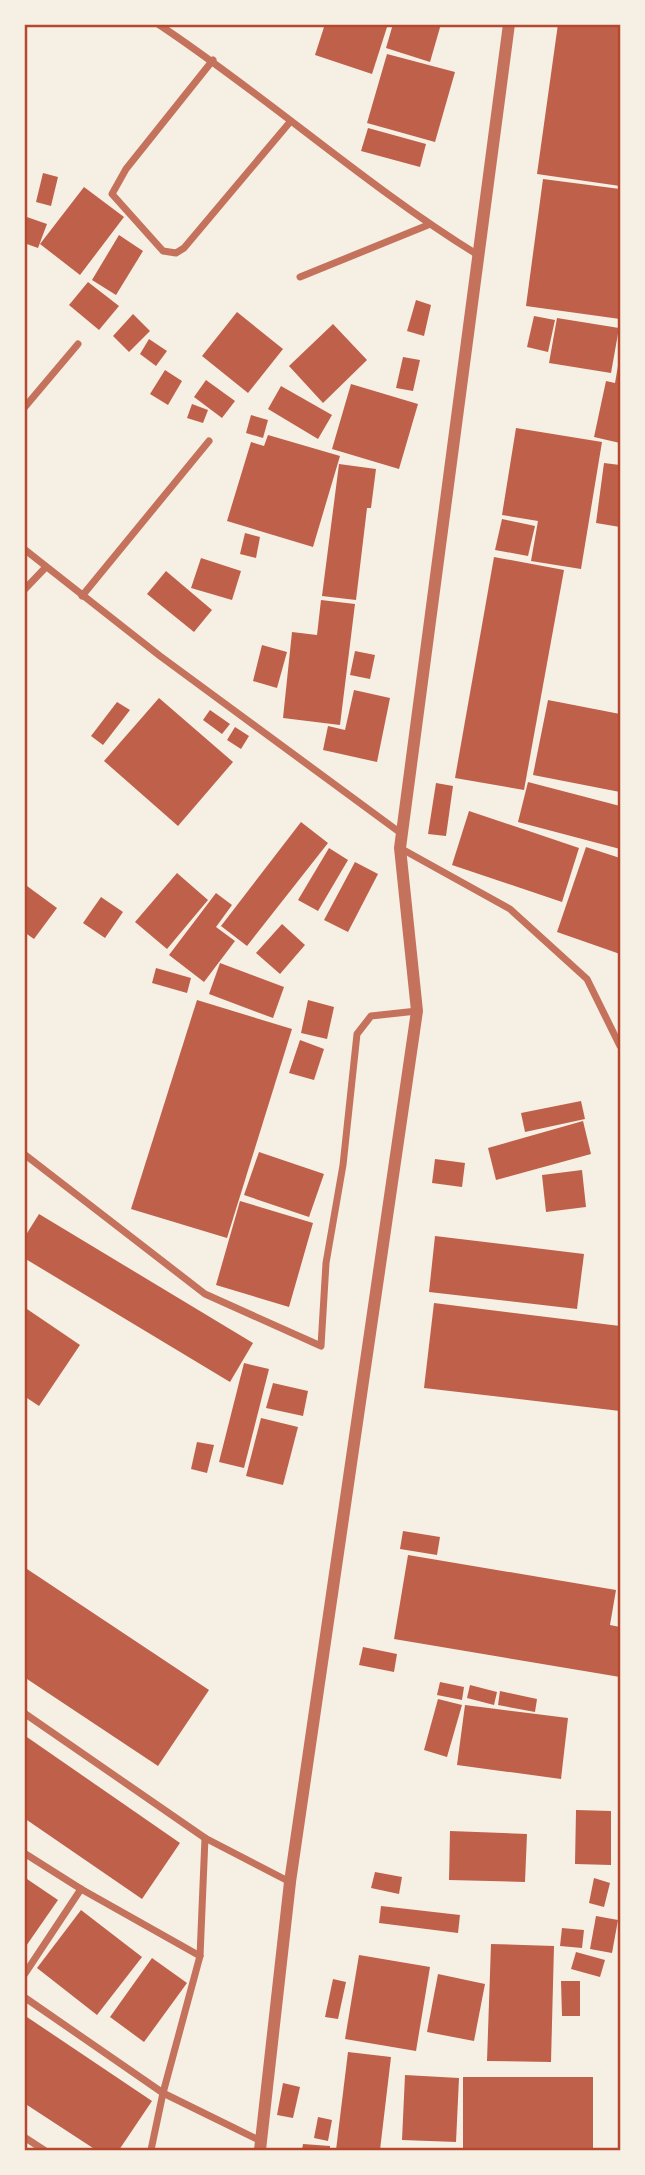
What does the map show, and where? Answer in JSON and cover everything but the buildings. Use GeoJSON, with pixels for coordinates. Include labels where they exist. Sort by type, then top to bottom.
{"type":"FeatureCollection","features":[{"type":"Feature","properties":{"kind":"street"},"geometry":{"type":"LineString","coordinates":[[158,24],[213,60],[290,122],[428,225],[479,256]]}},
{"type":"Feature","properties":{"kind":"street"},"geometry":{"type":"LineString","coordinates":[[24,1997],[163,2093],[260,2146],[290,1882],[417,1012],[400,848],[509,24]]}},
{"type":"Feature","properties":{"kind":"street"},"geometry":{"type":"LineString","coordinates":[[213,60],[126,169],[112,194],[163,251],[176,253],[184,248],[290,122]]}},
{"type":"Feature","properties":{"kind":"street"},"geometry":{"type":"LineString","coordinates":[[300,277],[428,225]]}},
{"type":"Feature","properties":{"kind":"street"},"geometry":{"type":"LineString","coordinates":[[24,408],[78,344]]}},
{"type":"Feature","properties":{"kind":"street"},"geometry":{"type":"LineString","coordinates":[[82,597],[209,441]]}},
{"type":"Feature","properties":{"kind":"street"},"geometry":{"type":"LineString","coordinates":[[24,549],[160,656],[402,834]]}},
{"type":"Feature","properties":{"kind":"street"},"geometry":{"type":"LineString","coordinates":[[24,590],[47,567]]}},
{"type":"Feature","properties":{"kind":"street"},"geometry":{"type":"LineString","coordinates":[[400,848],[509,909],[568,961],[587,979],[621,1046]]}},
{"type":"Feature","properties":{"kind":"street"},"geometry":{"type":"LineString","coordinates":[[24,1154],[205,1294],[321,1346],[326,1264],[343,1165],[356,1034],[371,1016],[417,1012]]}},
{"type":"Feature","properties":{"kind":"street"},"geometry":{"type":"LineString","coordinates":[[24,1713],[205,1838],[290,1882]]}},
{"type":"Feature","properties":{"kind":"street"},"geometry":{"type":"LineString","coordinates":[[151,2151],[163,2093],[200,1956],[205,1838]]}},
{"type":"Feature","properties":{"kind":"street"},"geometry":{"type":"LineString","coordinates":[[24,1853],[81,1889],[200,1956]]}},
{"type":"Feature","properties":{"kind":"street"},"geometry":{"type":"LineString","coordinates":[[24,1975],[81,1889]]}},
{"type":"Feature","properties":{"kind":"street"},"geometry":{"type":"LineString","coordinates":[[24,2137],[44,2151]]}}]}
